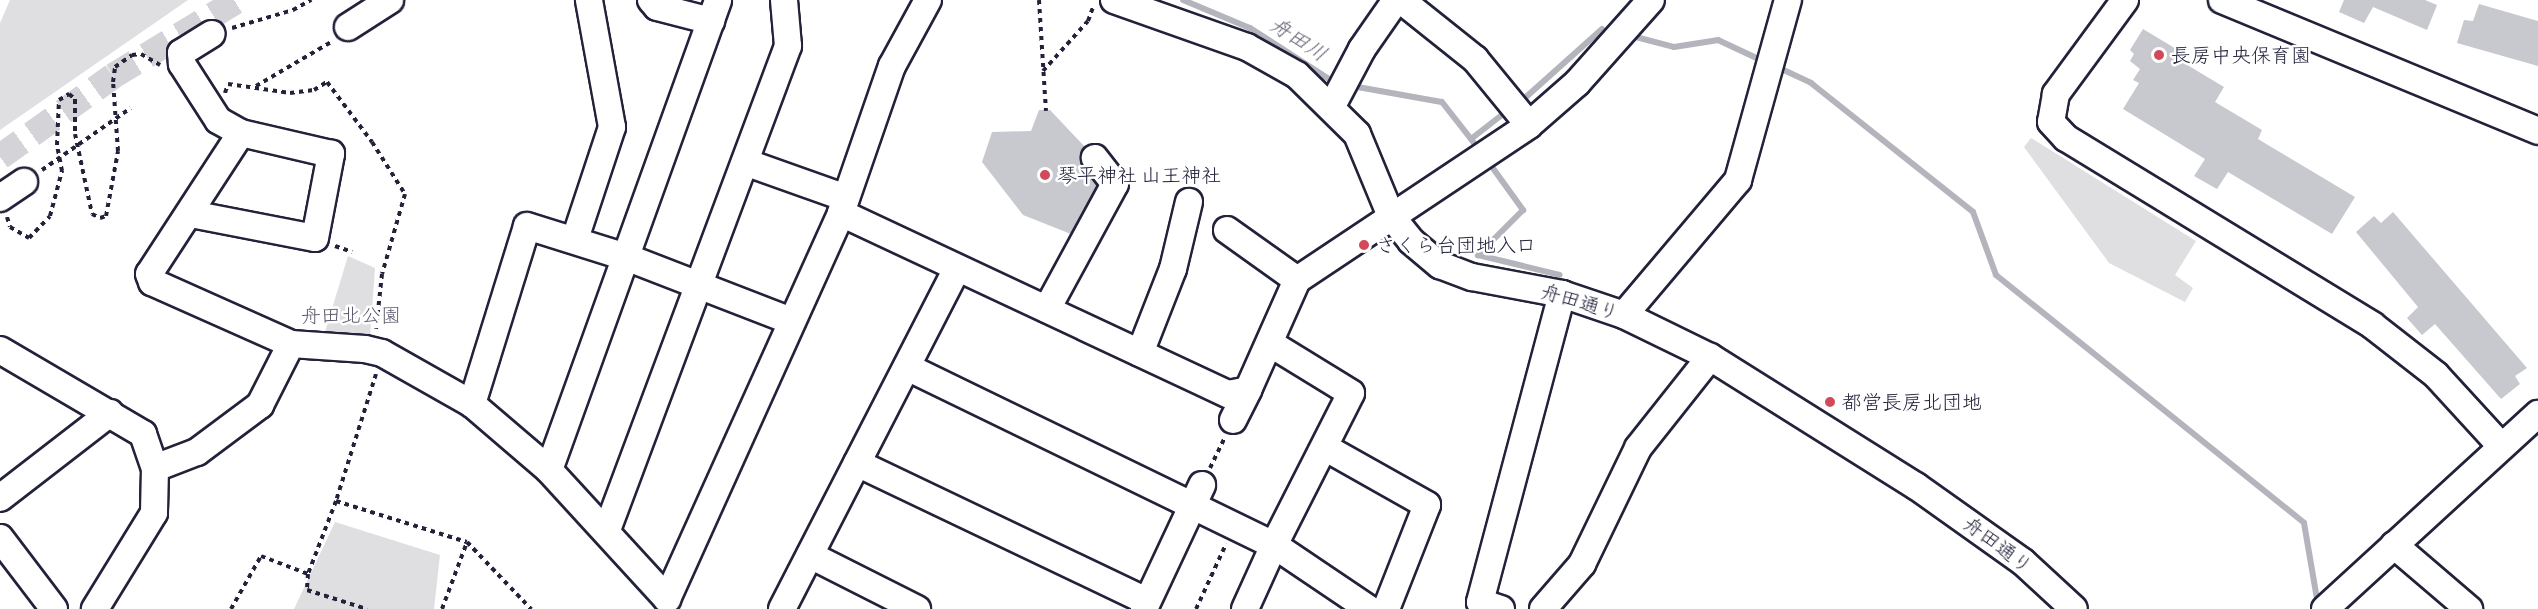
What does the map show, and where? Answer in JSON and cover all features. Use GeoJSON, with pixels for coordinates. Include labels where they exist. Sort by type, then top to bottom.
{"type":"FeatureCollection","features":[{"type":"Feature","properties":{"kind":"street"},"geometry":{"type":"LineString","coordinates":[[348,27],[390,0]]}},
{"type":"Feature","properties":{"kind":"street"},"geometry":{"type":"LineString","coordinates":[[575,239],[612,127],[589,0]]}},
{"type":"Feature","properties":{"kind":"street"},"geometry":{"type":"LineString","coordinates":[[549,470],[714,11],[657,8],[651,0]]}},
{"type":"Feature","properties":{"kind":"street"},"geometry":{"type":"LineString","coordinates":[[607,530],[788,46],[784,0]]}},
{"type":"Feature","properties":{"kind":"street"},"geometry":{"type":"LineString","coordinates":[[241,133],[191,214],[149,274],[152,282],[291,344],[378,352],[472,404],[549,470],[607,530],[667,599],[843,206],[892,66],[928,0]]}},
{"type":"Feature","properties":{"kind":"street","name":"舟田通り"},"geometry":{"type":"LineString","coordinates":[[1114,0],[1247,47],[1297,75],[1332,106],[1357,134],[1391,216],[1412,241],[1440,265],[1472,277],[1562,294],[1624,315],[1710,357],[1916,486],[2023,562],[2049,599],[2074,609]]}},
{"type":"Feature","properties":{"kind":"street"},"geometry":{"type":"LineString","coordinates":[[1332,106],[1362,49],[1396,0]]}},
{"type":"Feature","properties":{"kind":"street"},"geometry":{"type":"LineString","coordinates":[[1401,0],[1475,59],[1529,125]]}},
{"type":"Feature","properties":{"kind":"street"},"geometry":{"type":"LineString","coordinates":[[1233,420],[1271,344],[1297,280],[1529,125],[1577,83],[1652,0]]}},
{"type":"Feature","properties":{"kind":"street"},"geometry":{"type":"LineString","coordinates":[[1624,315],[1738,180],[1788,0]]}},
{"type":"Feature","properties":{"kind":"street"},"geometry":{"type":"LineString","coordinates":[[2125,0],[2056,94],[2051,122],[2066,138],[2372,325],[2436,375],[2502,446]]}},
{"type":"Feature","properties":{"kind":"street"},"geometry":{"type":"LineString","coordinates":[[2222,0],[2538,131]]}},
{"type":"Feature","properties":{"kind":"street"},"geometry":{"type":"LineString","coordinates":[[191,214],[315,238],[331,154],[241,133],[218,120],[172,67],[181,53],[212,34]]}},
{"type":"Feature","properties":{"kind":"street"},"geometry":{"type":"LineString","coordinates":[[1047,309],[1115,184],[1095,158]]}},
{"type":"Feature","properties":{"kind":"street"},"geometry":{"type":"LineString","coordinates":[[745,162],[843,206],[957,269],[1228,394],[1248,390]]}},
{"type":"Feature","properties":{"kind":"street"},"geometry":{"type":"LineString","coordinates":[[3,206],[24,182]]}},
{"type":"Feature","properties":{"kind":"street"},"geometry":{"type":"LineString","coordinates":[[1140,353],[1173,269],[1189,202]]}},
{"type":"Feature","properties":{"kind":"street"},"geometry":{"type":"LineString","coordinates":[[472,404],[527,226],[626,256],[791,321]]}},
{"type":"Feature","properties":{"kind":"street"},"geometry":{"type":"LineString","coordinates":[[1227,230],[1297,280]]}},
{"type":"Feature","properties":{"kind":"street"},"geometry":{"type":"LineString","coordinates":[[782,609],[957,269]]}},
{"type":"Feature","properties":{"kind":"street"},"geometry":{"type":"LineString","coordinates":[[1486,607],[1562,294]]}},
{"type":"Feature","properties":{"kind":"street"},"geometry":{"type":"LineString","coordinates":[[155,468],[197,452],[261,405],[291,344]]}},
{"type":"Feature","properties":{"kind":"street"},"geometry":{"type":"LineString","coordinates":[[1249,607],[1274,545],[1326,448],[1351,393],[1271,344]]}},
{"type":"Feature","properties":{"kind":"street"},"geometry":{"type":"LineString","coordinates":[[0,350],[143,434],[155,468],[154,513],[95,609]]}},
{"type":"Feature","properties":{"kind":"street"},"geometry":{"type":"LineString","coordinates":[[1543,609],[1582,564],[1638,448],[1710,357]]}},
{"type":"Feature","properties":{"kind":"street"},"geometry":{"type":"LineString","coordinates":[[907,367],[1197,495],[1235,526],[1274,545],[1369,609]]}},
{"type":"Feature","properties":{"kind":"street"},"geometry":{"type":"LineString","coordinates":[[0,498],[111,414]]}},
{"type":"Feature","properties":{"kind":"street"},"geometry":{"type":"LineString","coordinates":[[2327,606],[2538,414]]}},
{"type":"Feature","properties":{"kind":"street"},"geometry":{"type":"LineString","coordinates":[[1326,448],[1427,506],[1386,609]]}},
{"type":"Feature","properties":{"kind":"street"},"geometry":{"type":"LineString","coordinates":[[857,463],[1145,605],[1197,495]]}},
{"type":"Feature","properties":{"kind":"street"},"geometry":{"type":"LineString","coordinates":[[0,538],[54,609]]}},
{"type":"Feature","properties":{"kind":"street"},"geometry":{"type":"LineString","coordinates":[[2394,545],[2469,609]]}},
{"type":"Feature","properties":{"kind":"street"},"geometry":{"type":"LineString","coordinates":[[810,555],[917,609]]}},
{"type":"Feature","properties":{"kind":"path"},"geometry":{"type":"LineString","coordinates":[[212,34],[292,10],[310,0]]}},
{"type":"Feature","properties":{"kind":"path"},"geometry":{"type":"LineString","coordinates":[[1039,0],[1046,111]]}},
{"type":"Feature","properties":{"kind":"path"},"geometry":{"type":"LineString","coordinates":[[1042,72],[1088,21],[1095,0]]}},
{"type":"Feature","properties":{"kind":"path"},"geometry":{"type":"LineString","coordinates":[[348,27],[339,38],[256,86],[290,93],[314,90],[327,82],[405,194],[382,274],[378,352],[336,501],[308,574],[307,590],[367,609]]}},
{"type":"Feature","properties":{"kind":"path"},"geometry":{"type":"LineString","coordinates":[[3,206],[10,227],[20,236],[29,238],[41,229],[60,190],[57,124],[59,100],[63,94],[75,99],[78,145],[92,214],[100,218],[110,208],[116,176],[115,67],[132,55],[141,54],[172,67]]}},
{"type":"Feature","properties":{"kind":"path"},"geometry":{"type":"LineString","coordinates":[[24,182],[131,108]]}},
{"type":"Feature","properties":{"kind":"path"},"geometry":{"type":"LineString","coordinates":[[1197,495],[1233,420]]}},
{"type":"Feature","properties":{"kind":"path"},"geometry":{"type":"LineString","coordinates":[[336,501],[467,542],[531,609]]}},
{"type":"Feature","properties":{"kind":"path"},"geometry":{"type":"LineString","coordinates":[[1196,609],[1235,526]]}},
{"type":"Feature","properties":{"kind":"path"},"geometry":{"type":"LineString","coordinates":[[442,609],[467,542]]}},
{"type":"Feature","properties":{"kind":"path"},"geometry":{"type":"LineString","coordinates":[[231,609],[261,556],[308,574]]}},
{"type":"Feature","properties":{"kind":"green space"},"geometry":{"type":"Polygon","coordinates":[[[10,0],[188,0],[0,130],[0,23],[10,0]]]}},
{"type":"Feature","properties":{"kind":"green space"},"geometry":{"type":"Polygon","coordinates":[[[2031,138],[2196,241],[2175,275],[2193,288],[2185,302],[2109,263],[2024,147],[2031,138]]]}},
{"type":"Feature","properties":{"kind":"green space","name":"舟田北公園"},"geometry":{"type":"Polygon","coordinates":[[[348,256],[375,268],[370,337],[324,335],[348,256]]]}},
{"type":"Feature","properties":{"kind":"green space"},"geometry":{"type":"Polygon","coordinates":[[[335,522],[440,555],[434,609],[294,609],[335,522]]]}},
{"type":"Feature","properties":{"kind":"building"},"geometry":{"type":"Polygon","coordinates":[[[2344,0],[2425,0],[2437,5],[2427,30],[2373,7],[2364,23],[2339,12],[2344,0]]]}},
{"type":"Feature","properties":{"kind":"building"},"geometry":{"type":"Polygon","coordinates":[[[2479,4],[2538,21],[2538,66],[2457,43],[2464,20],[2473,21],[2479,4]]]}},
{"type":"Feature","properties":{"kind":"building"},"geometry":{"type":"Polygon","coordinates":[[[2143,29],[2178,50],[2174,57],[2224,87],[2215,102],[2262,130],[2258,139],[2355,197],[2332,234],[2228,172],[2217,189],[2194,176],[2205,159],[2123,109],[2139,83],[2133,80],[2140,69],[2130,61],[2134,54],[2130,50],[2143,29]]]}},
{"type":"Feature","properties":{"kind":"building","name":"琴平神社 山王神社"},"geometry":{"type":"Polygon","coordinates":[[[1039,110],[1050,110],[1085,147],[1080,161],[1097,185],[1071,234],[1023,215],[982,162],[992,132],[1031,131],[1039,110]]]}},
{"type":"Feature","properties":{"kind":"building"},"geometry":{"type":"Polygon","coordinates":[[[2393,212],[2527,368],[2515,376],[2520,384],[2501,399],[2435,324],[2422,335],[2407,318],[2418,307],[2356,232],[2374,216],[2381,223],[2393,212]]]}},
{"type":"Feature","properties":{"kind":"waterway","name":"舟田川"},"geometry":{"type":"LineString","coordinates":[[1183,0],[1250,28],[1329,79]]}},
{"type":"Feature","properties":{"kind":"waterway"},"geometry":{"type":"LineString","coordinates":[[1526,97],[1602,29]]}},
{"type":"Feature","properties":{"kind":"waterway"},"geometry":{"type":"LineString","coordinates":[[1632,36],[1674,47],[1718,40],[1765,62]]}},
{"type":"Feature","properties":{"kind":"waterway"},"geometry":{"type":"LineString","coordinates":[[1775,66],[1811,83],[1973,212],[1996,275],[2304,523],[2318,605]]}},
{"type":"Feature","properties":{"kind":"waterway"},"geometry":{"type":"LineString","coordinates":[[1352,86],[1442,102],[1471,139],[1502,115]]}},
{"type":"Feature","properties":{"kind":"waterway"},"geometry":{"type":"LineString","coordinates":[[1471,139],[1479,150]]}},
{"type":"Feature","properties":{"kind":"waterway"},"geometry":{"type":"LineString","coordinates":[[1487,160],[1523,210],[1478,255],[1560,275]]}},
{"type":"Feature","properties":{"kind":"tunnel"},"geometry":{"type":"LineString","coordinates":[[0,157],[113,76],[238,0]]}},
{"type":"Feature","properties":{"kind":"place","name":"長房中央保育園"},"geometry":{"type":"Point","coordinates":[2159,55]}},
{"type":"Feature","properties":{"kind":"place","name":"琴平神社 山王神社"},"geometry":{"type":"Point","coordinates":[1045,175]}},
{"type":"Feature","properties":{"kind":"place","name":"さくら台団地入口"},"geometry":{"type":"Point","coordinates":[1364,245]}},
{"type":"Feature","properties":{"kind":"place","name":"都営長房北団地"},"geometry":{"type":"Point","coordinates":[1830,402]}}]}
